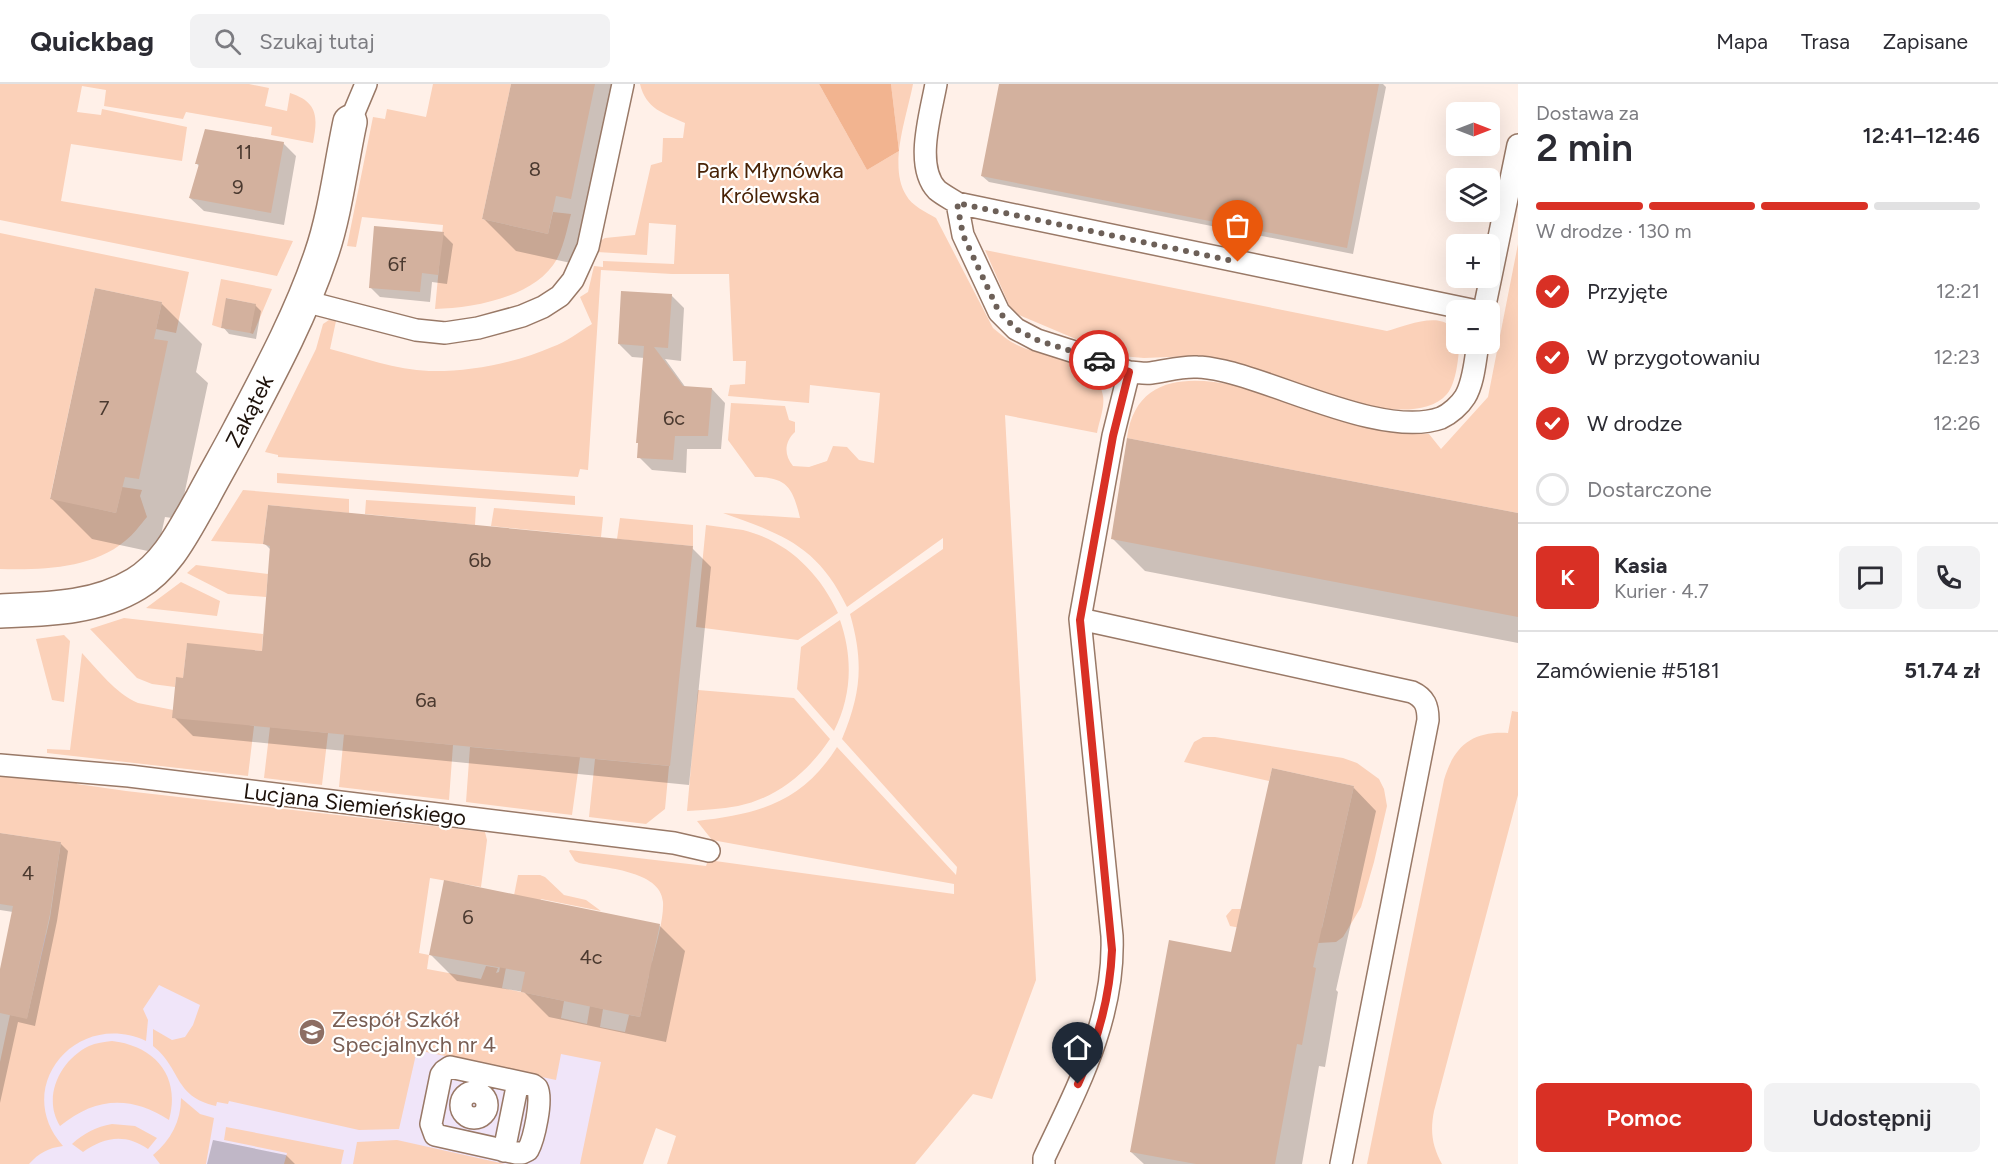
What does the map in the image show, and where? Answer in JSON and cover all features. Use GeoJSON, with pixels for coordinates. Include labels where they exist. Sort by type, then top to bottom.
{"type":"FeatureCollection","features":[{"type":"Feature","properties":{"kind":"street","name":"Zakątek"},"geometry":{"type":"LineString","coordinates":[[0,610],[65,607],[99,600],[137,584],[159,565],[183,531],[226,455],[304,301],[322,252],[350,122]]}},
{"type":"Feature","properties":{"kind":"lane","name":"Zakątek"},"geometry":{"type":"LineString","coordinates":[[350,122],[366,84]]}},
{"type":"Feature","properties":{"kind":"lane"},"geometry":{"type":"LineString","coordinates":[[304,301],[416,330],[446,333],[478,328],[522,316],[543,307],[560,296],[573,280],[588,247],[623,84]]}},
{"type":"Feature","properties":{"kind":"lane"},"geometry":{"type":"LineString","coordinates":[[936,84],[925,146],[927,166],[932,183],[957,203],[1446,304]]}},
{"type":"Feature","properties":{"kind":"lane"},"geometry":{"type":"LineString","coordinates":[[1486,300],[1518,145]]}},
{"type":"Feature","properties":{"kind":"lane"},"geometry":{"type":"LineString","coordinates":[[957,203],[963,235],[999,312],[1016,329],[1037,340],[1129,372],[1149,373],[1196,367],[1224,371],[1355,413],[1389,421],[1415,422],[1442,417],[1450,413],[1466,396],[1476,354]]}},
{"type":"Feature","properties":{"kind":"lane"},"geometry":{"type":"LineString","coordinates":[[1044,1164],[1044,1158],[1087,1066],[1102,1022],[1110,988],[1112,936],[1080,620],[1113,436],[1129,372]]}},
{"type":"Feature","properties":{"kind":"lane"},"geometry":{"type":"LineString","coordinates":[[1080,620],[1412,692],[1420,695],[1426,702],[1428,720],[1341,1164]]}},
{"type":"Feature","properties":{"kind":"lane","name":"Lucjana Siemieńskiego"},"geometry":{"type":"LineString","coordinates":[[0,765],[153,779],[674,843],[709,851]]}},
{"type":"Feature","properties":{"kind":"lane"},"geometry":{"type":"LineString","coordinates":[[450,1067],[518,1082],[533,1085],[539,1090],[540,1098],[528,1150],[520,1154],[439,1136],[432,1132],[430,1124],[441,1075],[450,1067]]}},
{"type":"Feature","properties":{"kind":"lane"},"geometry":{"type":"LineString","coordinates":[[504,1150],[518,1082]]}},
{"type":"Feature","properties":{"kind":"lane"},"geometry":{"type":"LineString","coordinates":[[436,1097],[473,1109],[536,1118]]}},
{"type":"Feature","properties":{"kind":"lane"},"geometry":{"type":"LineString","coordinates":[[466,1142],[473,1109]]}},
{"type":"Feature","properties":{"kind":"shaded area"},"geometry":{"type":"Polygon","coordinates":[[[819,84],[891,84],[899,151],[867,170],[819,84]]]}},
{"type":"Feature","properties":{"kind":"shaded area","name":"Zespół Szkół Specjalnych nr 4"},"geometry":{"type":"Polygon","coordinates":[[[45,935],[663,1046],[633,1164],[0,1164],[45,935]]]}},
{"type":"Feature","properties":{"kind":"green space"},"geometry":{"type":"Polygon","coordinates":[[[0,84],[249,84],[269,88],[265,106],[287,111],[290,93],[306,101],[311,106],[315,118],[313,143],[271,135],[272,127],[186,112],[183,119],[104,106],[106,90],[82,86],[77,112],[101,115],[102,109],[187,127],[182,161],[71,144],[61,201],[293,241],[277,276],[0,220],[0,84]]]}},
{"type":"Feature","properties":{"kind":"green space"},"geometry":{"type":"Polygon","coordinates":[[[433,84],[511,84],[482,219],[548,234],[553,212],[571,214],[557,259],[547,272],[535,283],[503,298],[468,306],[435,309],[443,225],[362,217],[356,247],[347,246],[373,117],[385,119],[387,109],[426,117],[433,84]]]}},
{"type":"Feature","properties":{"kind":"green space","name":"Park Młynówka Królewska"},"geometry":{"type":"Polygon","coordinates":[[[640,84],[819,84],[867,170],[899,151],[891,84],[913,84],[900,141],[899,156],[901,183],[906,195],[915,206],[936,218],[993,328],[1020,346],[1072,362],[1093,375],[1100,384],[1103,405],[1097,433],[1005,415],[1036,980],[992,1099],[973,1094],[915,1164],[667,1164],[676,1136],[656,1128],[643,1164],[580,1164],[601,1062],[561,1054],[556,1080],[417,1050],[399,1129],[359,1130],[229,1101],[228,1104],[217,1102],[216,1106],[192,1096],[153,1046],[153,1029],[172,1040],[185,1037],[193,1025],[200,1005],[159,985],[143,1009],[148,1020],[146,1041],[120,1034],[96,1036],[75,1045],[59,1060],[48,1079],[44,1101],[49,1124],[63,1146],[44,1152],[29,1164],[0,1164],[0,1062],[10,1015],[27,1018],[50,918],[61,842],[0,833],[0,775],[485,832],[487,840],[481,887],[430,878],[419,953],[429,955],[427,969],[481,979],[486,966],[498,968],[496,973],[499,972],[518,875],[540,875],[564,895],[586,900],[601,911],[541,899],[510,947],[502,988],[564,1001],[561,1018],[587,1024],[590,1006],[603,1009],[600,1027],[625,1032],[629,1015],[640,1017],[662,916],[663,902],[660,891],[652,883],[629,872],[579,863],[575,861],[570,850],[706,866],[708,860],[954,894],[954,884],[712,840],[697,821],[740,814],[777,802],[809,781],[837,747],[956,875],[957,867],[842,739],[857,692],[859,663],[850,614],[943,549],[943,538],[847,607],[836,586],[811,556],[781,536],[723,513],[800,518],[795,499],[787,486],[775,479],[755,477],[728,440],[731,403],[785,406],[789,420],[795,422],[795,432],[786,449],[793,466],[809,467],[827,461],[833,446],[847,447],[859,460],[874,463],[880,393],[810,385],[809,403],[728,396],[730,385],[745,384],[746,361],[733,361],[729,274],[601,270],[588,470],[580,469],[578,477],[278,457],[278,455],[265,452],[316,349],[323,324],[329,320],[336,321],[330,349],[392,366],[417,370],[444,371],[476,368],[538,353],[592,324],[580,297],[588,292],[594,266],[603,267],[603,261],[674,264],[676,225],[649,223],[647,255],[597,252],[600,241],[605,238],[635,235],[651,165],[662,162],[663,138],[683,138],[685,123],[651,105],[640,84]]]}},
{"type":"Feature","properties":{"kind":"green space"},"geometry":{"type":"Polygon","coordinates":[[[0,233],[189,272],[176,333],[156,329],[162,302],[95,288],[50,498],[116,513],[122,487],[142,490],[140,496],[147,517],[128,538],[112,550],[66,566],[0,569],[0,233]]]}},
{"type":"Feature","properties":{"kind":"green space"},"geometry":{"type":"Polygon","coordinates":[[[1518,244],[1518,513],[1127,438],[1135,412],[1148,394],[1167,385],[1188,381],[1237,386],[1388,430],[1429,434],[1441,449],[1488,397],[1496,354],[1500,354],[1500,336],[1518,244]]]}},
{"type":"Feature","properties":{"kind":"green space"},"geometry":{"type":"Polygon","coordinates":[[[985,250],[1387,331],[1418,322],[1440,321],[1446,323],[1446,354],[1458,354],[1458,363],[1450,390],[1439,401],[1420,408],[1387,409],[1367,406],[1219,360],[1194,356],[1144,358],[1121,356],[1019,315],[1010,307],[985,250]]]}},
{"type":"Feature","properties":{"kind":"green space"},"geometry":{"type":"Polygon","coordinates":[[[221,279],[272,289],[253,334],[250,333],[255,304],[227,298],[221,328],[212,325],[221,279]]]}},
{"type":"Feature","properties":{"kind":"green space"},"geometry":{"type":"Polygon","coordinates":[[[277,473],[575,496],[575,505],[277,483],[277,473]]]}},
{"type":"Feature","properties":{"kind":"green space"},"geometry":{"type":"Polygon","coordinates":[[[243,490],[349,499],[349,513],[268,505],[263,544],[211,541],[243,490]]]}},
{"type":"Feature","properties":{"kind":"green space"},"geometry":{"type":"Polygon","coordinates":[[[366,500],[476,507],[475,525],[365,514],[366,500]]]}},
{"type":"Feature","properties":{"kind":"green space"},"geometry":{"type":"Polygon","coordinates":[[[494,508],[603,517],[601,537],[491,526],[494,508]]]}},
{"type":"Feature","properties":{"kind":"green space"},"geometry":{"type":"Polygon","coordinates":[[[620,518],[693,525],[693,546],[617,539],[620,518]]]}},
{"type":"Feature","properties":{"kind":"green space"},"geometry":{"type":"Polygon","coordinates":[[[706,525],[743,530],[759,535],[787,550],[800,560],[821,584],[838,613],[798,640],[696,627],[706,525]]]}},
{"type":"Feature","properties":{"kind":"green space"},"geometry":{"type":"Polygon","coordinates":[[[196,565],[268,574],[266,597],[228,594],[187,573],[196,565]]]}},
{"type":"Feature","properties":{"kind":"green space"},"geometry":{"type":"Polygon","coordinates":[[[181,582],[220,601],[217,616],[146,608],[181,582]]]}},
{"type":"Feature","properties":{"kind":"green space"},"geometry":{"type":"Polygon","coordinates":[[[124,618],[263,634],[262,651],[187,644],[183,678],[176,678],[175,687],[152,684],[137,678],[90,629],[124,618]]]}},
{"type":"Feature","properties":{"kind":"green space"},"geometry":{"type":"Polygon","coordinates":[[[840,620],[847,648],[849,676],[844,704],[834,731],[797,689],[801,647],[840,620]]]}},
{"type":"Feature","properties":{"kind":"green space"},"geometry":{"type":"Polygon","coordinates":[[[64,635],[70,641],[64,702],[52,700],[36,639],[64,635]]]}},
{"type":"Feature","properties":{"kind":"green space"},"geometry":{"type":"Polygon","coordinates":[[[82,653],[115,688],[138,703],[254,726],[248,776],[47,753],[47,749],[70,750],[82,653]]]}},
{"type":"Feature","properties":{"kind":"green space"},"geometry":{"type":"Polygon","coordinates":[[[698,690],[794,698],[830,739],[802,773],[766,797],[738,806],[687,811],[698,690]]]}},
{"type":"Feature","properties":{"kind":"green space"},"geometry":{"type":"Polygon","coordinates":[[[1512,711],[1518,712],[1518,795],[1434,1111],[1433,1138],[1442,1164],[1367,1164],[1444,780],[1453,758],[1466,743],[1484,735],[1508,733],[1512,711]]]}},
{"type":"Feature","properties":{"kind":"green space"},"geometry":{"type":"Polygon","coordinates":[[[270,727],[328,733],[322,785],[264,778],[270,727]]]}},
{"type":"Feature","properties":{"kind":"green space"},"geometry":{"type":"Polygon","coordinates":[[[344,734],[453,745],[449,800],[339,787],[344,734]]]}},
{"type":"Feature","properties":{"kind":"green space"},"geometry":{"type":"Polygon","coordinates":[[[1203,737],[1343,758],[1357,763],[1379,779],[1384,789],[1387,806],[1374,862],[1361,907],[1343,937],[1336,942],[1318,943],[1230,926],[1226,916],[1232,909],[1240,909],[1322,928],[1354,786],[1272,768],[1269,781],[1184,762],[1194,742],[1203,737]]]}},
{"type":"Feature","properties":{"kind":"green space"},"geometry":{"type":"Polygon","coordinates":[[[470,747],[580,757],[572,815],[466,802],[470,747]]]}},
{"type":"Feature","properties":{"kind":"green space"},"geometry":{"type":"Polygon","coordinates":[[[595,759],[669,766],[665,809],[646,824],[589,817],[595,759]]]}},
{"type":"Feature","properties":{"kind":"green space"},"geometry":{"type":"Polygon","coordinates":[[[112,1041],[141,1049],[161,1066],[168,1077],[171,1090],[172,1104],[169,1120],[141,1106],[113,1103],[86,1109],[60,1126],[53,1103],[57,1080],[62,1070],[79,1052],[89,1046],[112,1041]]]}},
{"type":"Feature","properties":{"kind":"green space"},"geometry":{"type":"Polygon","coordinates":[[[181,1098],[200,1114],[214,1118],[206,1164],[160,1164],[153,1155],[174,1130],[181,1098]]]}},
{"type":"Feature","properties":{"kind":"green space"},"geometry":{"type":"Polygon","coordinates":[[[112,1124],[135,1126],[157,1138],[148,1149],[123,1139],[107,1140],[83,1152],[72,1144],[90,1131],[112,1124]]]}},
{"type":"Feature","properties":{"kind":"green space"},"geometry":{"type":"Polygon","coordinates":[[[226,1127],[344,1150],[341,1164],[284,1164],[287,1153],[224,1140],[226,1127]]]}},
{"type":"Feature","properties":{"kind":"green space"},"geometry":{"type":"Polygon","coordinates":[[[397,1140],[505,1164],[353,1164],[357,1142],[397,1140]]]}},
{"type":"Feature","properties":{"kind":"building"},"geometry":{"type":"Polygon","coordinates":[[[511,84],[595,84],[571,199],[556,196],[548,234],[482,219],[511,84]]]}},
{"type":"Feature","properties":{"kind":"building"},"geometry":{"type":"Polygon","coordinates":[[[999,84],[1379,84],[1347,248],[981,176],[999,84]]]}},
{"type":"Feature","properties":{"kind":"building"},"geometry":{"type":"Polygon","coordinates":[[[205,129],[284,142],[271,213],[189,198],[199,164],[195,164],[205,129]]]}},
{"type":"Feature","properties":{"kind":"building"},"geometry":{"type":"Polygon","coordinates":[[[374,226],[444,232],[438,275],[422,273],[420,292],[369,288],[374,226]]]}},
{"type":"Feature","properties":{"kind":"building"},"geometry":{"type":"Polygon","coordinates":[[[95,288],[162,302],[154,339],[168,341],[139,479],[125,477],[116,513],[50,499],[95,288]]]}},
{"type":"Feature","properties":{"kind":"building"},"geometry":{"type":"Polygon","coordinates":[[[621,291],[672,294],[668,348],[654,347],[683,386],[712,388],[708,436],[675,436],[673,460],[637,458],[638,443],[636,443],[644,346],[618,344],[621,291]]]}},
{"type":"Feature","properties":{"kind":"building"},"geometry":{"type":"Polygon","coordinates":[[[226,298],[256,304],[250,333],[221,328],[226,298]]]}},
{"type":"Feature","properties":{"kind":"building"},"geometry":{"type":"Polygon","coordinates":[[[1127,438],[1518,513],[1518,617],[1111,539],[1127,438]]]}},
{"type":"Feature","properties":{"kind":"building"},"geometry":{"type":"Polygon","coordinates":[[[268,505],[693,546],[670,766],[172,718],[176,677],[183,678],[187,643],[262,651],[270,546],[263,544],[268,505]]]}},
{"type":"Feature","properties":{"kind":"building"},"geometry":{"type":"Polygon","coordinates":[[[1272,768],[1354,786],[1313,967],[1316,968],[1302,1045],[1297,1044],[1275,1164],[1196,1164],[1130,1152],[1169,940],[1231,952],[1272,768]]]}},
{"type":"Feature","properties":{"kind":"building"},"geometry":{"type":"Polygon","coordinates":[[[0,833],[61,842],[50,914],[27,1019],[0,1013],[0,969],[13,906],[0,904],[0,833]]]}},
{"type":"Feature","properties":{"kind":"building"},"geometry":{"type":"Polygon","coordinates":[[[444,880],[660,924],[640,1017],[521,992],[525,972],[429,955],[444,880]]]}},
{"type":"Feature","properties":{"kind":"way so far"},"geometry":{"type":"LineString","coordinates":[[1099,360],[1037,340],[1016,329],[999,312],[963,235],[957,203],[1238,262]]}},
{"type":"Feature","properties":{"kind":"place","name":"Zespół Szkół Specjalnych nr 4"},"geometry":{"type":"Point","coordinates":[312,1032]}},
{"type":"Feature","properties":{"kind":"route"},"geometry":{"type":"LineString","coordinates":[[1078,1084],[1087,1066],[1102,1022],[1110,988],[1112,950],[1080,620],[1113,436],[1129,372],[1099,360]]}}]}
